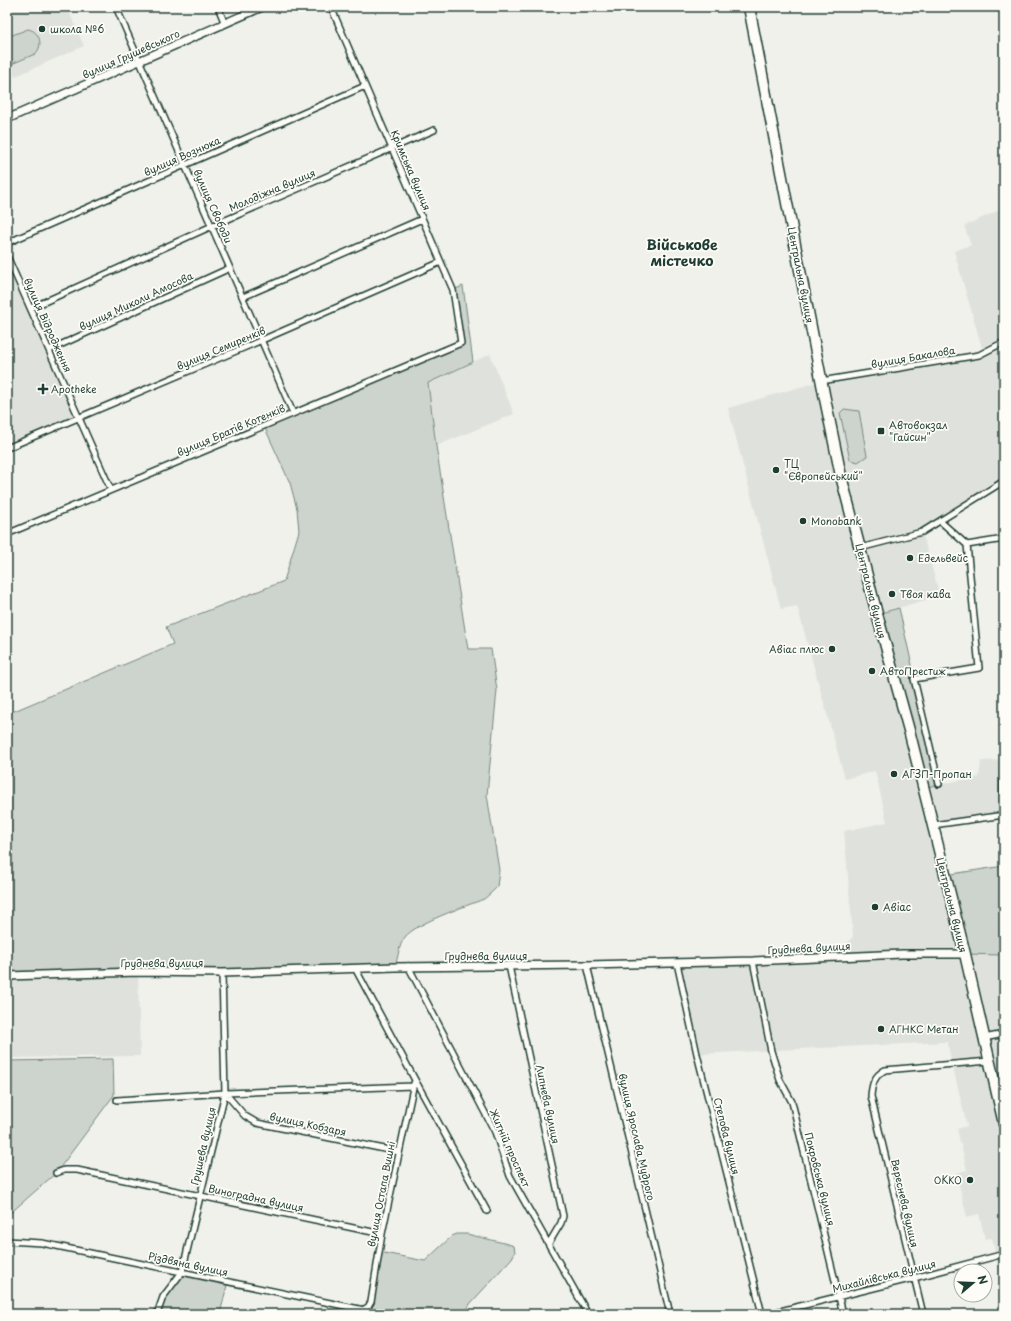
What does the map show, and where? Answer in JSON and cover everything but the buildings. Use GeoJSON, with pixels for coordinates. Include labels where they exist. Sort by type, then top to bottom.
{"type":"FeatureCollection","features":[{"type":"Feature","properties":{"kind":"highway","name":"Центральна вулиця"},"geometry":{"type":"LineString","coordinates":[[749,7],[821,381],[841,476],[933,825],[965,954],[1004,1124]]}},
{"type":"Feature","properties":{"kind":"street","name":"вулиця Свободи"},"geometry":{"type":"LineString","coordinates":[[116,7],[293,413]]}},
{"type":"Feature","properties":{"kind":"street"},"geometry":{"type":"LineString","coordinates":[[218,7],[225,24]]}},
{"type":"Feature","properties":{"kind":"street","name":"вулиця Грушевського"},"geometry":{"type":"LineString","coordinates":[[7,119],[262,7]]}},
{"type":"Feature","properties":{"kind":"street","name":"Кримська вулиця"},"geometry":{"type":"LineString","coordinates":[[331,7],[453,290],[461,343]]}},
{"type":"Feature","properties":{"kind":"street","name":"вулиця Вознюка"},"geometry":{"type":"LineString","coordinates":[[7,243],[365,86]]}},
{"type":"Feature","properties":{"kind":"street","name":"Молодіжна вулиця"},"geometry":{"type":"LineString","coordinates":[[31,308],[212,226],[434,130]]}},
{"type":"Feature","properties":{"kind":"street"},"geometry":{"type":"LineString","coordinates":[[243,298],[422,218]]}},
{"type":"Feature","properties":{"kind":"street","name":"вулиця Відродження"},"geometry":{"type":"LineString","coordinates":[[7,256],[112,490]]}},
{"type":"Feature","properties":{"kind":"street","name":"вулиця Семиренків"},"geometry":{"type":"LineString","coordinates":[[7,448],[441,262]]}},
{"type":"Feature","properties":{"kind":"street","name":"вулиця Миколи Амосова"},"geometry":{"type":"LineString","coordinates":[[49,350],[230,268]]}},
{"type":"Feature","properties":{"kind":"street","name":"вулиця Бакалова"},"geometry":{"type":"LineString","coordinates":[[821,381],[979,355],[1004,342]]}},
{"type":"Feature","properties":{"kind":"street","name":"вулиця Братів Котенків"},"geometry":{"type":"LineString","coordinates":[[7,534],[461,343]]}},
{"type":"Feature","properties":{"kind":"street"},"geometry":{"type":"LineString","coordinates":[[860,548],[922,532],[1004,481]]}},
{"type":"Feature","properties":{"kind":"street"},"geometry":{"type":"LineString","coordinates":[[939,784],[914,679],[979,668],[967,545],[940,521]]}},
{"type":"Feature","properties":{"kind":"street"},"geometry":{"type":"LineString","coordinates":[[967,545],[1004,539],[1004,545]]}},
{"type":"Feature","properties":{"kind":"street"},"geometry":{"type":"LineString","coordinates":[[933,825],[1004,815],[1004,731]]}},
{"type":"Feature","properties":{"kind":"street","name":"Груднева вулиця"},"geometry":{"type":"LineString","coordinates":[[7,976],[138,972],[222,972],[408,966],[677,963],[902,954],[965,954]]}},
{"type":"Feature","properties":{"kind":"street","name":"Покровська вулиця"},"geometry":{"type":"LineString","coordinates":[[753,961],[771,1051],[780,1080],[792,1102],[843,1314]]}},
{"type":"Feature","properties":{"kind":"street","name":"Степова вулиця"},"geometry":{"type":"LineString","coordinates":[[677,963],[697,1054],[762,1314]]}},
{"type":"Feature","properties":{"kind":"street","name":"вулиця Ярослава Мудрого"},"geometry":{"type":"LineString","coordinates":[[587,965],[670,1314]]}},
{"type":"Feature","properties":{"kind":"street","name":"Житній проспект"},"geometry":{"type":"LineString","coordinates":[[408,966],[495,1132],[510,1176],[588,1314]]}},
{"type":"Feature","properties":{"kind":"street","name":"Липнева вулиця"},"geometry":{"type":"LineString","coordinates":[[509,966],[563,1216],[548,1244]]}},
{"type":"Feature","properties":{"kind":"street"},"geometry":{"type":"LineString","coordinates":[[355,968],[487,1211]]}},
{"type":"Feature","properties":{"kind":"street","name":"Грушева вулиця"},"geometry":{"type":"LineString","coordinates":[[157,1314],[163,1297],[182,1272],[225,1093],[222,972]]}},
{"type":"Feature","properties":{"kind":"street"},"geometry":{"type":"LineString","coordinates":[[984,1038],[1004,1034]]}},
{"type":"Feature","properties":{"kind":"street","name":"Вереснева вулиця"},"geometry":{"type":"LineString","coordinates":[[923,1314],[871,1096],[871,1087],[878,1074],[885,1070],[989,1061]]}},
{"type":"Feature","properties":{"kind":"street","name":"вулиця Остапа Вишні"},"geometry":{"type":"LineString","coordinates":[[364,1310],[371,1302],[382,1234],[415,1080]]}},
{"type":"Feature","properties":{"kind":"street"},"geometry":{"type":"LineString","coordinates":[[117,1100],[225,1093],[413,1086]]}},
{"type":"Feature","properties":{"kind":"street","name":"вулиця Кобзаря"},"geometry":{"type":"LineString","coordinates":[[225,1093],[246,1116],[257,1123],[399,1152]]}},
{"type":"Feature","properties":{"kind":"street","name":"Виноградна вулиця"},"geometry":{"type":"LineString","coordinates":[[56,1173],[64,1170],[77,1170],[382,1234]]}},
{"type":"Feature","properties":{"kind":"street","name":"Різдвяна вулиця"},"geometry":{"type":"LineString","coordinates":[[7,1241],[42,1243],[364,1310]]}},
{"type":"Feature","properties":{"kind":"street","name":"Михайлівська вулиця"},"geometry":{"type":"LineString","coordinates":[[768,1314],[1004,1254]]}},
{"type":"Feature","properties":{"kind":"street"},"geometry":{"type":"LineString","coordinates":[[356,1314],[364,1310]]}},
{"type":"Feature","properties":{"kind":"shaded area","name":"школа №6"},"geometry":{"type":"Polygon","coordinates":[[[7,7],[44,7],[46,12],[59,7],[67,7],[84,46],[7,80],[7,7]]]}},
{"type":"Feature","properties":{"kind":"shaded area"},"geometry":{"type":"Polygon","coordinates":[[[28,29],[32,30],[38,36],[40,43],[38,51],[35,54],[7,66],[7,37],[28,29]]]}},
{"type":"Feature","properties":{"kind":"shaded area"},"geometry":{"type":"Polygon","coordinates":[[[1004,208],[1004,337],[982,348],[954,251],[971,245],[964,226],[1004,208]]]}},
{"type":"Feature","properties":{"kind":"shaded area"},"geometry":{"type":"Polygon","coordinates":[[[7,256],[80,418],[7,448],[7,256]]]}},
{"type":"Feature","properties":{"kind":"shaded area"},"geometry":{"type":"Polygon","coordinates":[[[463,286],[473,362],[428,383],[436,446],[468,649],[491,649],[497,690],[487,795],[499,870],[497,887],[484,899],[442,915],[419,926],[411,932],[401,943],[395,967],[7,976],[7,714],[173,644],[166,627],[284,581],[299,531],[297,509],[290,483],[264,426],[461,343],[453,290],[463,286]]]}},
{"type":"Feature","properties":{"kind":"shaded area"},"geometry":{"type":"Polygon","coordinates":[[[1004,342],[1004,481],[922,532],[940,596],[877,614],[939,784],[979,777],[981,761],[1004,760],[1003,815],[933,825],[965,954],[937,954],[1001,955],[1004,967],[1004,1292],[992,1238],[985,1239],[979,1214],[967,1217],[956,1173],[967,1170],[957,1129],[967,1126],[947,1042],[697,1054],[677,963],[838,956],[853,936],[844,831],[887,822],[875,771],[845,779],[797,606],[781,609],[728,408],[821,381],[979,355],[1004,342]]]}},
{"type":"Feature","properties":{"kind":"shaded area"},"geometry":{"type":"Polygon","coordinates":[[[490,354],[514,414],[436,446],[428,383],[490,354]]]}},
{"type":"Feature","properties":{"kind":"shaded area"},"geometry":{"type":"Polygon","coordinates":[[[844,409],[859,411],[867,456],[858,462],[850,460],[840,413],[844,409]]]}},
{"type":"Feature","properties":{"kind":"shaded area"},"geometry":{"type":"Polygon","coordinates":[[[899,608],[939,784],[924,788],[877,614],[899,608]]]}},
{"type":"Feature","properties":{"kind":"shaded area"},"geometry":{"type":"Polygon","coordinates":[[[1004,866],[1004,954],[965,954],[945,875],[1004,866]]]}},
{"type":"Feature","properties":{"kind":"shaded area"},"geometry":{"type":"Polygon","coordinates":[[[138,972],[140,1056],[7,1058],[7,976],[138,972]]]}},
{"type":"Feature","properties":{"kind":"shaded area"},"geometry":{"type":"Polygon","coordinates":[[[113,1059],[114,1095],[56,1173],[7,1216],[7,1061],[113,1059]]]}},
{"type":"Feature","properties":{"kind":"shaded area"},"geometry":{"type":"Polygon","coordinates":[[[457,1234],[467,1234],[508,1244],[514,1246],[515,1252],[512,1258],[470,1304],[465,1314],[356,1314],[369,1307],[379,1252],[425,1261],[452,1236],[457,1234]]]}},
{"type":"Feature","properties":{"kind":"shaded area"},"geometry":{"type":"Polygon","coordinates":[[[182,1272],[228,1281],[220,1314],[157,1314],[160,1304],[182,1272]]]}},
{"type":"Feature","properties":{"kind":"place","name":"школа №6"},"geometry":{"type":"Point","coordinates":[42,29]}},
{"type":"Feature","properties":{"kind":"place","name":"Apotheke"},"geometry":{"type":"Point","coordinates":[43,389]}},
{"type":"Feature","properties":{"kind":"place","name":"Автовокзал \"Гайсин\""},"geometry":{"type":"Point","coordinates":[881,431]}},
{"type":"Feature","properties":{"kind":"place","name":"ТЦ \"Європейський\""},"geometry":{"type":"Point","coordinates":[776,470]}},
{"type":"Feature","properties":{"kind":"place","name":"Monobank"},"geometry":{"type":"Point","coordinates":[803,521]}},
{"type":"Feature","properties":{"kind":"place","name":"Едельвейс"},"geometry":{"type":"Point","coordinates":[910,558]}},
{"type":"Feature","properties":{"kind":"place","name":"Твоя кава"},"geometry":{"type":"Point","coordinates":[892,594]}},
{"type":"Feature","properties":{"kind":"place","name":"Авіас плюс"},"geometry":{"type":"Point","coordinates":[832,649]}},
{"type":"Feature","properties":{"kind":"place","name":"АвтоПрестиж"},"geometry":{"type":"Point","coordinates":[872,671]}},
{"type":"Feature","properties":{"kind":"place","name":"АГЗП-Пропан"},"geometry":{"type":"Point","coordinates":[894,774]}},
{"type":"Feature","properties":{"kind":"place","name":"Авіас"},"geometry":{"type":"Point","coordinates":[875,907]}},
{"type":"Feature","properties":{"kind":"place","name":"АГНКС Метан"},"geometry":{"type":"Point","coordinates":[881,1029]}},
{"type":"Feature","properties":{"kind":"place","name":"ОККО"},"geometry":{"type":"Point","coordinates":[970,1180]}},
{"type":"Feature","properties":{"kind":"district","name":"Військове містечко"},"geometry":{"type":"Point","coordinates":[682,254]}}]}
